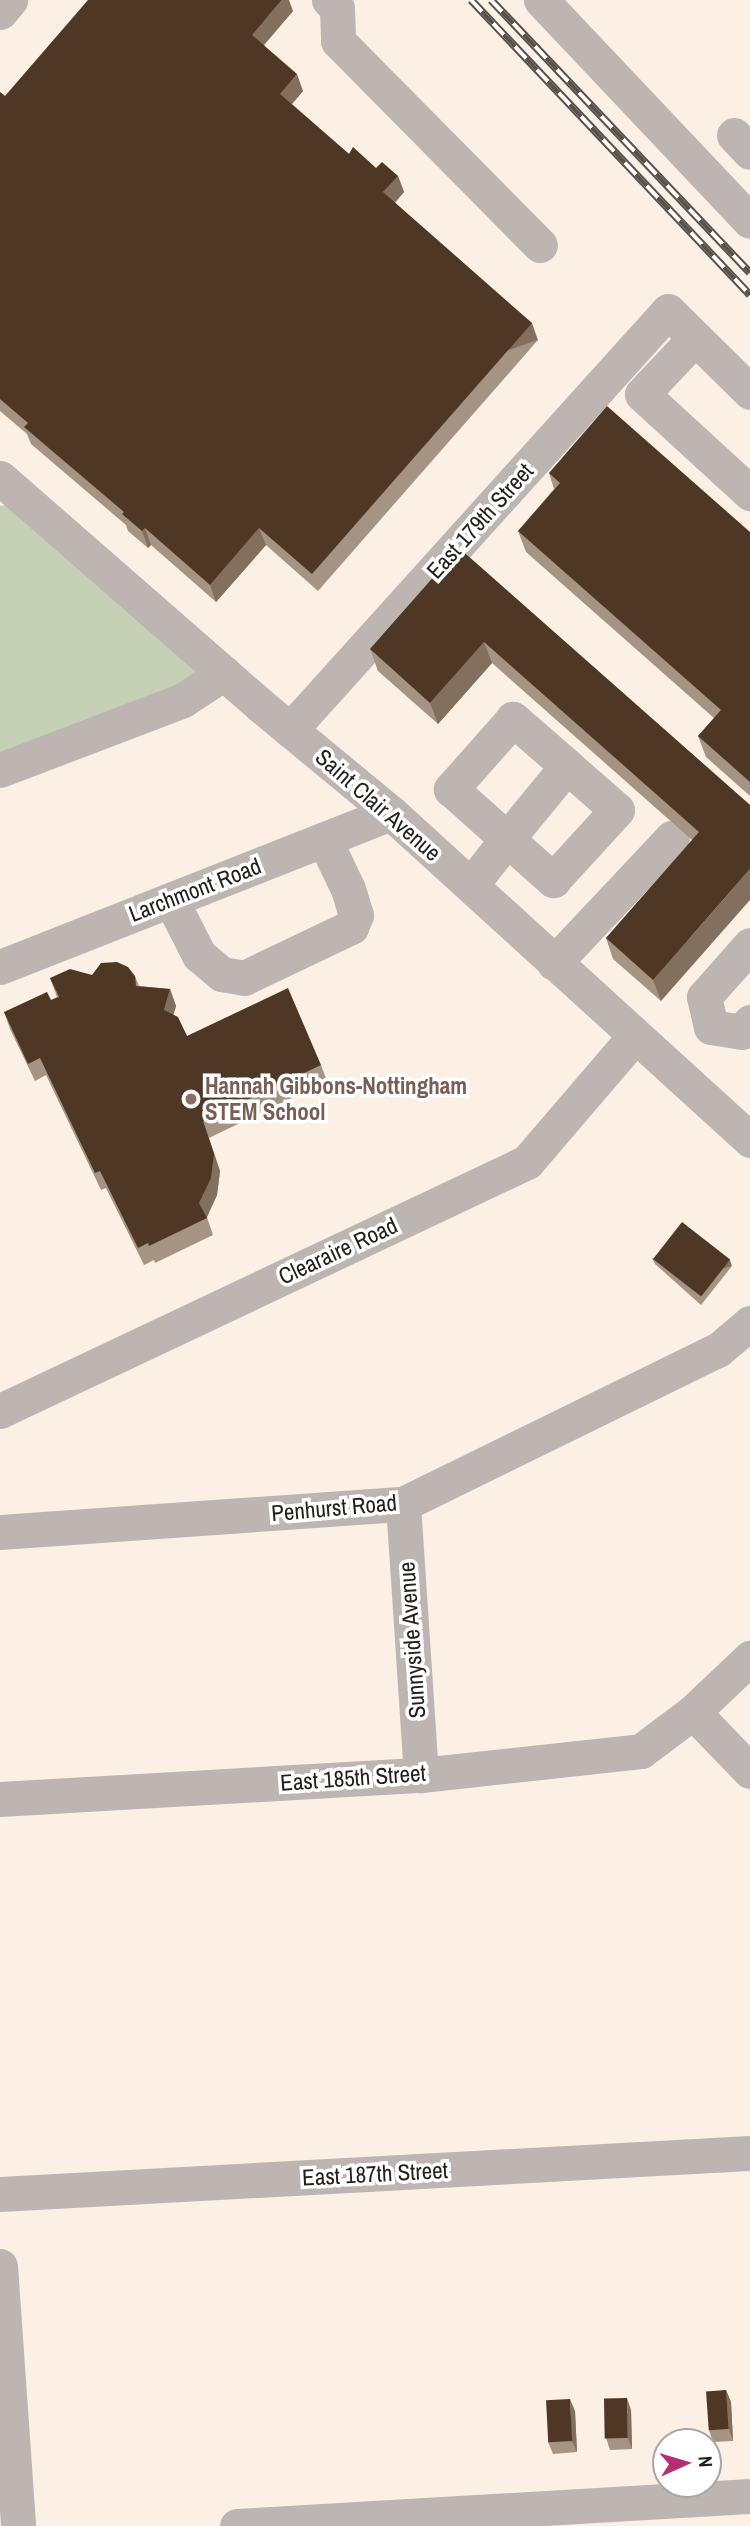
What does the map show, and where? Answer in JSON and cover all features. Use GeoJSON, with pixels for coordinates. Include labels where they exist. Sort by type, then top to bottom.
{"type":"FeatureCollection","features":[{"type":"Feature","properties":{"kind":"street"},"geometry":{"type":"LineString","coordinates":[[0,12],[10,0]]}},
{"type":"Feature","properties":{"kind":"street"},"geometry":{"type":"LineString","coordinates":[[329,0],[337,8],[338,41],[540,245]]}},
{"type":"Feature","properties":{"kind":"street"},"geometry":{"type":"LineString","coordinates":[[541,0],[750,221]]}},
{"type":"Feature","properties":{"kind":"street","name":"East 179th Street"},"geometry":{"type":"LineString","coordinates":[[290,730],[668,311],[695,338]]}},
{"type":"Feature","properties":{"kind":"street"},"geometry":{"type":"LineString","coordinates":[[750,392],[695,338],[642,394],[750,493]]}},
{"type":"Feature","properties":{"kind":"street","name":"Saint Clair Avenue"},"geometry":{"type":"LineString","coordinates":[[0,478],[290,730],[391,813],[750,1140]]}},
{"type":"Feature","properties":{"kind":"street"},"geometry":{"type":"LineString","coordinates":[[0,770],[183,699],[224,673]]}},
{"type":"Feature","properties":{"kind":"street"},"geometry":{"type":"LineString","coordinates":[[513,719],[617,810],[553,880],[507,839],[451,789],[513,719]]}},
{"type":"Feature","properties":{"kind":"street"},"geometry":{"type":"LineString","coordinates":[[471,885],[567,766]]}},
{"type":"Feature","properties":{"kind":"street","name":"Larchmont Road"},"geometry":{"type":"LineString","coordinates":[[0,967],[391,813]]}},
{"type":"Feature","properties":{"kind":"street"},"geometry":{"type":"LineString","coordinates":[[554,962],[672,838]]}},
{"type":"Feature","properties":{"kind":"street"},"geometry":{"type":"LineString","coordinates":[[171,900],[198,955],[222,974],[244,978],[351,927],[356,915],[348,889],[324,839]]}},
{"type":"Feature","properties":{"kind":"street"},"geometry":{"type":"LineString","coordinates":[[711,1027],[704,997],[750,945]]}},
{"type":"Feature","properties":{"kind":"street"},"geometry":{"type":"LineString","coordinates":[[711,1027],[742,1032],[750,1022]]}},
{"type":"Feature","properties":{"kind":"street"},"geometry":{"type":"LineString","coordinates":[[671,1070],[711,1027]]}},
{"type":"Feature","properties":{"kind":"street","name":"Clearaire Road"},"geometry":{"type":"LineString","coordinates":[[0,1411],[527,1162],[635,1037]]}},
{"type":"Feature","properties":{"kind":"street","name":"Penhurst Road"},"geometry":{"type":"LineString","coordinates":[[0,1532],[402,1504],[718,1350],[750,1323]]}},
{"type":"Feature","properties":{"kind":"street","name":"Sunnyside Avenue"},"geometry":{"type":"LineString","coordinates":[[402,1504],[421,1775]]}},
{"type":"Feature","properties":{"kind":"street","name":"East 185th Street"},"geometry":{"type":"LineString","coordinates":[[0,1799],[421,1775],[641,1751],[693,1712],[750,1657]]}},
{"type":"Feature","properties":{"kind":"street"},"geometry":{"type":"LineString","coordinates":[[693,1712],[750,1771]]}},
{"type":"Feature","properties":{"kind":"street","name":"East 187th Street"},"geometry":{"type":"LineString","coordinates":[[0,2194],[750,2153]]}},
{"type":"Feature","properties":{"kind":"street"},"geometry":{"type":"LineString","coordinates":[[0,2266],[18,2526]]}},
{"type":"Feature","properties":{"kind":"street"},"geometry":{"type":"LineString","coordinates":[[237,2526],[750,2496]]}},
{"type":"Feature","properties":{"kind":"green space"},"geometry":{"type":"Polygon","coordinates":[[[27,501],[224,673],[0,770],[0,506],[27,501]]]}},
{"type":"Feature","properties":{"kind":"building"},"geometry":{"type":"Polygon","coordinates":[[[88,0],[282,0],[252,35],[297,74],[280,94],[349,154],[353,147],[376,168],[382,162],[398,176],[383,192],[532,323],[312,574],[259,528],[210,585],[145,528],[142,531],[122,514],[124,512],[24,427],[28,423],[0,399],[0,92],[5,96],[88,0]]]}},
{"type":"Feature","properties":{"kind":"building"},"geometry":{"type":"Polygon","coordinates":[[[607,406],[750,532],[750,782],[698,736],[721,710],[518,531],[560,483],[549,473],[607,406]]]}},
{"type":"Feature","properties":{"kind":"building"},"geometry":{"type":"Polygon","coordinates":[[[459,548],[750,805],[750,869],[653,980],[606,938],[699,832],[484,642],[430,703],[370,649],[459,548]]]}},
{"type":"Feature","properties":{"kind":"building"},"geometry":{"type":"Polygon","coordinates":[[[117,962],[128,967],[135,976],[136,986],[170,989],[164,1010],[178,1017],[187,1036],[288,988],[321,1065],[203,1121],[214,1154],[211,1178],[199,1203],[207,1218],[149,1246],[148,1243],[138,1248],[100,1171],[95,1173],[40,1058],[28,1064],[4,1012],[47,992],[51,1000],[59,997],[50,978],[70,969],[92,975],[101,963],[117,962]]]}},
{"type":"Feature","properties":{"kind":"building"},"geometry":{"type":"Polygon","coordinates":[[[682,1222],[730,1260],[701,1297],[653,1259],[682,1222]]]}},
{"type":"Feature","properties":{"kind":"building"},"geometry":{"type":"Polygon","coordinates":[[[726,2390],[729,2429],[709,2428],[706,2391],[726,2390]]]}},
{"type":"Feature","properties":{"kind":"building"},"geometry":{"type":"Polygon","coordinates":[[[604,2398],[627,2398],[628,2438],[605,2438],[604,2398]]]}},
{"type":"Feature","properties":{"kind":"building"},"geometry":{"type":"Polygon","coordinates":[[[570,2399],[572,2441],[548,2442],[546,2400],[570,2399]]]}},
{"type":"Feature","properties":{"kind":"railway"},"geometry":{"type":"LineString","coordinates":[[471,0],[750,295]]}},
{"type":"Feature","properties":{"kind":"railway"},"geometry":{"type":"LineString","coordinates":[[491,0],[750,273]]}},
{"type":"Feature","properties":{"kind":"place","name":"Hannah Gibbons-Nottingham STEM School"},"geometry":{"type":"Point","coordinates":[191,1099]}}]}
